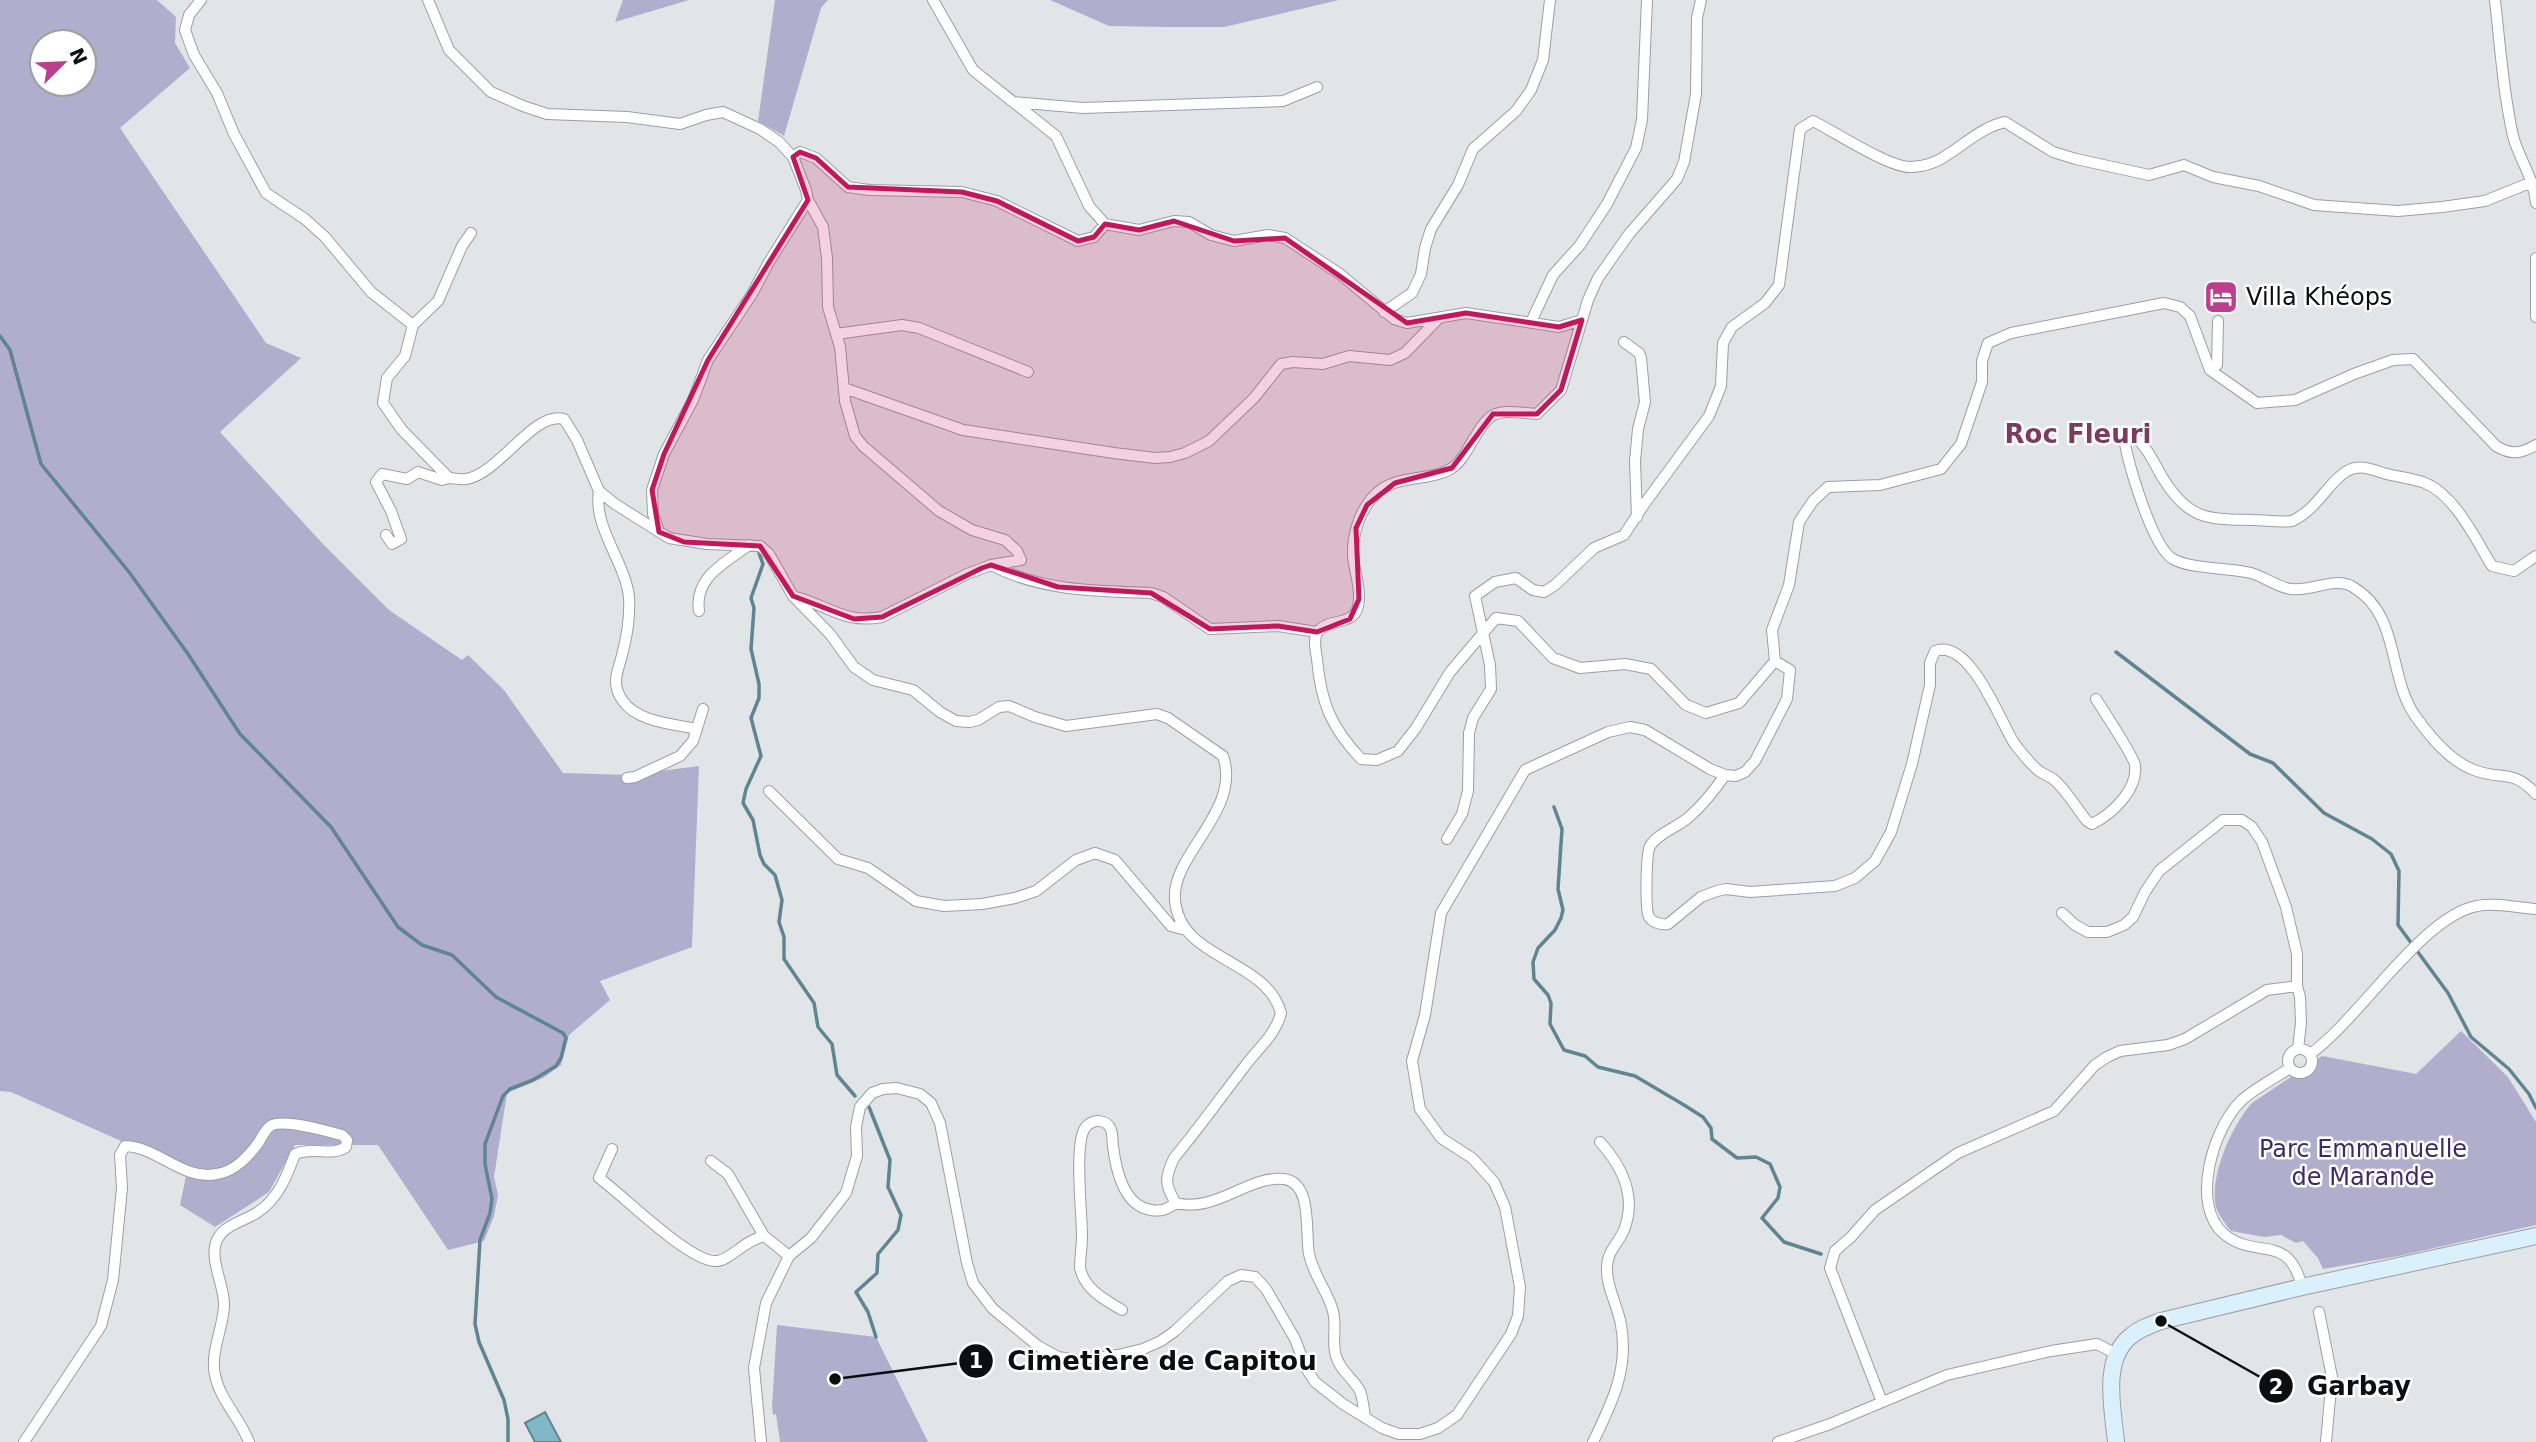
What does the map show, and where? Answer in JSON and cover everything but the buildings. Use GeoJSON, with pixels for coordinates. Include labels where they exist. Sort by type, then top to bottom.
{"type":"FeatureCollection","features":[{"type":"Feature","properties":{"kind":"main road"},"geometry":{"type":"LineString","coordinates":[[2116,1442],[2111,1380],[2118,1355],[2131,1335],[2161,1321],[2536,1236]]}},
{"type":"Feature","properties":{"kind":"street"},"geometry":{"type":"LineString","coordinates":[[201,0],[189,15],[185,30],[194,55],[217,93],[234,134],[266,193],[305,219],[325,237],[371,292],[413,325]]}},
{"type":"Feature","properties":{"kind":"street"},"geometry":{"type":"LineString","coordinates":[[428,0],[449,50],[491,92],[523,106],[547,114],[627,117],[680,124],[723,112],[760,129],[779,142],[793,157],[808,200],[823,227],[828,307],[840,347],[849,420],[855,436],[863,446],[939,511],[972,530],[1004,540],[1020,556],[1020,560],[1015,562],[992,565],[967,574],[882,617],[867,620],[854,619],[793,596]]}},
{"type":"Feature","properties":{"kind":"street"},"geometry":{"type":"LineString","coordinates":[[933,0],[973,71],[1056,136],[1089,206],[1105,224],[1139,230],[1174,221],[1189,222],[1211,235],[1234,241],[1268,235],[1285,238],[1340,274],[1394,319],[1407,323],[1466,313],[1559,327],[1582,320]]}},
{"type":"Feature","properties":{"kind":"street"},"geometry":{"type":"LineString","coordinates":[[1384,312],[1412,293],[1421,274],[1431,229],[1458,185],[1473,149],[1516,111],[1531,90],[1543,60],[1550,0]]}},
{"type":"Feature","properties":{"kind":"street"},"geometry":{"type":"LineString","coordinates":[[1531,322],[1553,275],[1580,245],[1607,204],[1636,148],[1642,120],[1647,0]]}},
{"type":"Feature","properties":{"kind":"street"},"geometry":{"type":"LineString","coordinates":[[1701,0],[1697,18],[1696,94],[1684,162],[1677,179],[1629,234],[1598,278],[1561,390],[1536,414],[1503,411],[1493,414],[1484,421],[1462,458],[1452,468],[1434,475],[1395,483],[1378,491],[1356,527],[1353,554],[1359,598],[1357,610],[1350,619],[1327,625],[1317,632],[1315,641],[1320,690],[1329,717],[1345,743],[1361,759],[1377,760],[1398,751],[1416,728],[1450,672],[1496,618],[1518,621],[1553,658],[1580,667],[1625,664],[1651,669],[1686,705],[1706,713],[1739,703],[1775,661],[1772,630],[1789,585],[1798,522],[1812,501],[1828,487],[1880,485],[1941,469],[1961,444],[1982,382],[1982,361],[1988,343],[2011,333],[2164,303],[2180,307],[2190,316],[2210,370],[2257,403],[2295,400],[2393,360],[2413,359],[2496,446],[2509,454],[2524,452],[2536,445]]}},
{"type":"Feature","properties":{"kind":"street"},"geometry":{"type":"LineString","coordinates":[[2495,0],[2514,140],[2532,182],[2536,203]]}},
{"type":"Feature","properties":{"kind":"street"},"geometry":{"type":"LineString","coordinates":[[1014,102],[1083,108],[1283,101],[1317,87]]}},
{"type":"Feature","properties":{"kind":"street"},"geometry":{"type":"LineString","coordinates":[[1447,839],[1462,814],[1468,791],[1469,733],[1473,719],[1491,689],[1490,665],[1475,596],[1495,582],[1516,578],[1533,590],[1544,592],[1594,548],[1624,535],[1709,416],[1721,386],[1723,343],[1731,327],[1765,303],[1779,285],[1800,129],[1814,121],[1886,160],[1907,167],[1925,166],[1940,160],[1994,124],[2005,122],[2053,152],[2076,159],[2149,175],[2184,165],[2213,177],[2259,186],[2314,205],[2357,210],[2398,211],[2485,201],[2532,182]]}},
{"type":"Feature","properties":{"kind":"street"},"geometry":{"type":"LineString","coordinates":[[793,157],[800,152],[816,158],[848,187],[962,192],[998,201],[1078,241],[1094,237],[1105,224]]}},
{"type":"Feature","properties":{"kind":"street"},"geometry":{"type":"LineString","coordinates":[[659,532],[653,514],[652,490],[664,454],[693,400],[708,360],[752,294],[808,200]]}},
{"type":"Feature","properties":{"kind":"street"},"geometry":{"type":"LineString","coordinates":[[449,478],[434,466],[402,430],[383,403],[387,378],[405,356],[413,325],[438,301],[462,246],[471,233]]}},
{"type":"Feature","properties":{"kind":"street"},"geometry":{"type":"LineString","coordinates":[[2536,258],[2536,317]]}},
{"type":"Feature","properties":{"kind":"street"},"geometry":{"type":"LineString","coordinates":[[844,388],[963,430],[1114,453],[1170,457],[1185,453],[1209,440],[1254,398],[1282,364],[1323,364],[1349,356],[1390,360],[1405,353],[1440,317]]}},
{"type":"Feature","properties":{"kind":"street"},"geometry":{"type":"LineString","coordinates":[[2210,370],[2217,365],[2218,321]]}},
{"type":"Feature","properties":{"kind":"street"},"geometry":{"type":"LineString","coordinates":[[836,334],[902,325],[919,328],[1028,372]]}},
{"type":"Feature","properties":{"kind":"street"},"geometry":{"type":"LineString","coordinates":[[1624,342],[1639,353],[1641,358],[1644,402],[1635,461],[1637,517]]}},
{"type":"Feature","properties":{"kind":"street"},"geometry":{"type":"LineString","coordinates":[[386,535],[392,544],[401,539],[376,482],[382,474],[407,479],[418,471],[442,480],[467,479],[484,472],[535,428],[557,416],[564,419],[569,424],[598,491],[598,511],[619,562],[629,598],[625,642],[616,681],[618,692],[627,707],[640,714],[696,729]]}},
{"type":"Feature","properties":{"kind":"street"},"geometry":{"type":"LineString","coordinates":[[2536,556],[2514,571],[2492,566],[2449,501],[2427,484],[2361,466],[2349,470],[2316,505],[2292,521],[2211,519],[2196,514],[2181,503],[2144,443],[2133,435],[2124,438],[2139,493],[2159,545],[2173,559],[2252,573],[2290,589],[2336,582],[2353,587],[2373,604],[2386,624],[2403,696],[2416,717],[2447,755],[2475,771],[2523,780],[2536,794]]}},
{"type":"Feature","properties":{"kind":"street"},"geometry":{"type":"LineString","coordinates":[[598,491],[668,538],[684,542],[760,546],[769,554],[793,596],[830,634],[854,667],[864,675],[885,684],[913,690],[956,721],[978,720],[999,707],[1009,706],[1066,726],[1157,714],[1168,718],[1223,756],[1227,766],[1226,780],[1217,810],[1177,881],[1175,899],[1186,930],[1199,943],[1258,978],[1271,990],[1281,1013],[1278,1026],[1266,1043],[1174,1158],[1168,1172],[1167,1189],[1176,1203],[1191,1206],[1269,1181],[1284,1179],[1296,1183],[1304,1194],[1309,1256],[1333,1309],[1335,1355],[1360,1392],[1366,1418]]}},
{"type":"Feature","properties":{"kind":"street"},"geometry":{"type":"LineString","coordinates":[[699,611],[698,593],[705,579],[750,545]]}},
{"type":"Feature","properties":{"kind":"street"},"geometry":{"type":"LineString","coordinates":[[992,565],[1031,583],[1151,593],[1163,597],[1210,629],[1278,626],[1317,632]]}},
{"type":"Feature","properties":{"kind":"street"},"geometry":{"type":"LineString","coordinates":[[1725,775],[1712,795],[1689,817],[1651,845],[1648,853],[1648,916],[1661,925],[1668,924],[1700,897],[1717,891],[1726,889],[1750,892],[1835,886],[1865,872],[1875,861],[1891,832],[1912,764],[1930,685],[1930,663],[1935,651],[1946,649],[1968,664],[1987,691],[2014,742],[2040,772],[2053,779],[2092,824],[2120,804],[2135,767],[2132,757],[2096,699]]}},
{"type":"Feature","properties":{"kind":"street"},"geometry":{"type":"LineString","coordinates":[[761,1442],[754,1368],[766,1303],[789,1256],[811,1238],[846,1193],[857,1156],[856,1127],[860,1107],[872,1093],[897,1088],[920,1094],[931,1102],[940,1123],[973,1283],[993,1308],[1038,1346],[1058,1357],[1077,1360],[1143,1349],[1175,1331],[1228,1281],[1241,1275],[1255,1277],[1266,1289],[1295,1339],[1315,1382],[1366,1418],[1399,1434],[1420,1434],[1438,1428],[1457,1415],[1511,1334],[1518,1316],[1520,1287],[1505,1207],[1494,1182],[1472,1158],[1441,1138],[1420,1109],[1412,1060],[1425,1015],[1441,913],[1525,770],[1608,732],[1630,727],[1645,730],[1710,769],[1725,775],[1736,776],[1745,772],[1755,761],[1787,699],[1790,670],[1775,661]]}},
{"type":"Feature","properties":{"kind":"street"},"geometry":{"type":"LineString","coordinates":[[627,778],[635,777],[680,756],[693,741],[703,709]]}},
{"type":"Feature","properties":{"kind":"street"},"geometry":{"type":"LineString","coordinates":[[769,792],[838,859],[868,868],[916,901],[944,906],[982,904],[1015,898],[1036,891],[1076,860],[1095,853],[1115,860],[1171,926],[1186,930]]}},
{"type":"Feature","properties":{"kind":"street"},"geometry":{"type":"LineString","coordinates":[[2062,914],[2088,932],[2107,932],[2124,925],[2133,917],[2159,871],[2223,820],[2242,820],[2252,827],[2262,842],[2286,907],[2297,954],[2301,1023],[2298,1049]]}},
{"type":"Feature","properties":{"kind":"street"},"geometry":{"type":"LineString","coordinates":[[2310,1054],[2415,947],[2456,914],[2477,905],[2536,909]]}},
{"type":"Feature","properties":{"kind":"street"},"geometry":{"type":"LineString","coordinates":[[1882,1402],[1830,1268],[1835,1251],[1875,1210],[1958,1153],[2054,1111],[2095,1065],[2107,1057],[2120,1051],[2185,1040],[2267,990],[2297,986]]}},
{"type":"Feature","properties":{"kind":"street"},"geometry":{"type":"LineString","coordinates":[[2298,1049],[2310,1054],[2312,1062],[2308,1069],[2301,1073],[2291,1068],[2288,1062],[2290,1055],[2298,1049]]}},
{"type":"Feature","properties":{"kind":"street"},"geometry":{"type":"LineString","coordinates":[[2291,1068],[2241,1101],[2224,1124],[2212,1157],[2206,1188],[2211,1218],[2222,1232],[2235,1241],[2284,1254],[2299,1274],[2302,1287]]}},
{"type":"Feature","properties":{"kind":"street"},"geometry":{"type":"LineString","coordinates":[[1122,1310],[1090,1289],[1080,1268],[1081,1141],[1086,1127],[1097,1121],[1104,1122],[1111,1129],[1115,1160],[1127,1195],[1133,1203],[1141,1209],[1156,1211],[1166,1210],[1176,1203]]}},
{"type":"Feature","properties":{"kind":"street"},"geometry":{"type":"LineString","coordinates":[[24,1442],[101,1326],[113,1280],[122,1188],[120,1155],[125,1146],[138,1147],[193,1174],[205,1175],[228,1171],[243,1161],[267,1129],[274,1124],[295,1125],[342,1135],[347,1140],[346,1147],[341,1151],[306,1150],[295,1154],[275,1196],[261,1210],[227,1228],[217,1239],[215,1256],[224,1307],[214,1374],[248,1442]]}},
{"type":"Feature","properties":{"kind":"street"},"geometry":{"type":"LineString","coordinates":[[1593,1442],[1613,1400],[1623,1366],[1622,1326],[1606,1270],[1608,1257],[1625,1228],[1629,1196],[1622,1171],[1600,1142]]}},
{"type":"Feature","properties":{"kind":"street"},"geometry":{"type":"LineString","coordinates":[[612,1150],[599,1178],[684,1249],[719,1261],[751,1238],[764,1236]]}},
{"type":"Feature","properties":{"kind":"street"},"geometry":{"type":"LineString","coordinates":[[711,1161],[728,1174],[764,1236],[789,1256]]}},
{"type":"Feature","properties":{"kind":"street"},"geometry":{"type":"LineString","coordinates":[[2319,1312],[2332,1377],[2326,1442]]}},
{"type":"Feature","properties":{"kind":"street"},"geometry":{"type":"LineString","coordinates":[[1778,1442],[1830,1424],[1947,1374],[2051,1351],[2097,1344],[2118,1355]]}},
{"type":"Feature","properties":{"kind":"highlighted area"},"geometry":{"type":"Polygon","coordinates":[[[800,152],[816,158],[848,187],[962,192],[997,201],[1078,241],[1094,237],[1105,224],[1139,230],[1174,221],[1234,241],[1285,238],[1407,323],[1466,313],[1559,327],[1582,320],[1561,390],[1537,414],[1493,414],[1452,468],[1395,483],[1367,505],[1356,528],[1359,599],[1350,619],[1317,632],[1278,626],[1210,629],[1151,593],[1058,587],[991,565],[882,617],[854,619],[793,596],[760,546],[684,542],[659,532],[652,490],[664,454],[708,360],[808,200],[793,157],[800,152]]]}},
{"type":"Feature","properties":{"kind":"green space"},"geometry":{"type":"Polygon","coordinates":[[[0,0],[157,0],[176,17],[175,43],[190,68],[120,128],[266,343],[301,358],[220,432],[322,543],[389,610],[462,660],[468,655],[504,690],[563,773],[629,775],[699,766],[692,947],[600,981],[610,1000],[569,1035],[561,1065],[543,1078],[507,1093],[494,1177],[498,1195],[494,1216],[484,1241],[448,1250],[378,1145],[295,1145],[269,1192],[215,1227],[180,1205],[186,1176],[130,1145],[11,1092],[0,1091],[0,0]]]}},
{"type":"Feature","properties":{"kind":"green space"},"geometry":{"type":"Polygon","coordinates":[[[623,0],[689,0],[615,22],[623,0]]]}},
{"type":"Feature","properties":{"kind":"green space"},"geometry":{"type":"Polygon","coordinates":[[[775,0],[828,0],[821,8],[784,136],[758,121],[775,0]]]}},
{"type":"Feature","properties":{"kind":"green space"},"geometry":{"type":"Polygon","coordinates":[[[1050,0],[1339,0],[1224,27],[1165,27],[1109,26],[1050,0]]]}},
{"type":"Feature","properties":{"kind":"green space","name":"Parc Emmanuelle de Marande"},"geometry":{"type":"Polygon","coordinates":[[[2461,1031],[2508,1077],[2536,1122],[2536,1225],[2399,1256],[2323,1269],[2318,1258],[2303,1241],[2296,1243],[2281,1235],[2264,1237],[2231,1231],[2216,1207],[2216,1181],[2230,1138],[2252,1103],[2322,1056],[2416,1074],[2461,1031]]]}},
{"type":"Feature","properties":{"kind":"green space"},"geometry":{"type":"Polygon","coordinates":[[[777,1325],[876,1337],[928,1442],[780,1442],[776,1414],[773,1415],[772,1407],[777,1325]]]}},
{"type":"Feature","properties":{"kind":"water"},"geometry":{"type":"Polygon","coordinates":[[[545,1412],[561,1442],[535,1442],[525,1423],[545,1412]]]}},
{"type":"Feature","properties":{"kind":"waterway"},"geometry":{"type":"LineString","coordinates":[[0,336],[10,350],[41,464],[129,572],[188,654],[240,734],[331,827],[398,927],[422,945],[452,955],[496,997],[563,1033],[566,1038],[556,1066],[533,1080],[510,1089],[503,1096],[485,1144],[485,1164],[492,1199],[480,1240],[475,1324],[479,1342],[504,1400],[508,1419],[508,1442]]}},
{"type":"Feature","properties":{"kind":"waterway"},"geometry":{"type":"LineString","coordinates":[[759,553],[763,564],[751,598],[754,608],[751,649],[759,684],[759,698],[751,718],[761,756],[746,789],[743,803],[753,820],[760,855],[764,864],[775,875],[782,900],[779,922],[784,937],[784,959],[814,1003],[818,1027],[832,1044],[837,1075],[855,1096]]}},
{"type":"Feature","properties":{"kind":"waterway"},"geometry":{"type":"LineString","coordinates":[[2116,652],[2250,754],[2273,763],[2324,813],[2372,839],[2391,854],[2399,871],[2398,925],[2448,993],[2471,1037],[2509,1069],[2529,1094],[2536,1108]]}},
{"type":"Feature","properties":{"kind":"waterway"},"geometry":{"type":"LineString","coordinates":[[1554,807],[1562,829],[1558,889],[1563,910],[1555,930],[1538,948],[1533,962],[1534,979],[1548,995],[1551,1003],[1550,1024],[1564,1050],[1585,1056],[1598,1067],[1635,1076],[1703,1117],[1711,1128],[1712,1139],[1737,1158],[1756,1157],[1770,1164],[1780,1187],[1778,1198],[1762,1218],[1784,1242],[1821,1254]]}},
{"type":"Feature","properties":{"kind":"waterway"},"geometry":{"type":"LineString","coordinates":[[869,1107],[890,1160],[888,1187],[901,1215],[898,1230],[878,1254],[877,1273],[856,1292],[868,1312],[876,1337]]}},
{"type":"Feature","properties":{"kind":"place","name":"Villa Khéops"},"geometry":{"type":"Point","coordinates":[2221,297]}},
{"type":"Feature","properties":{"kind":"place","name":"Garbay"},"geometry":{"type":"Point","coordinates":[2161,1321]}},
{"type":"Feature","properties":{"kind":"place","name":"Cimetière de Capitou"},"geometry":{"type":"Point","coordinates":[835,1379]}},
{"type":"Feature","properties":{"kind":"district","name":"Roc Fleuri"},"geometry":{"type":"Point","coordinates":[2078,434]}}]}
